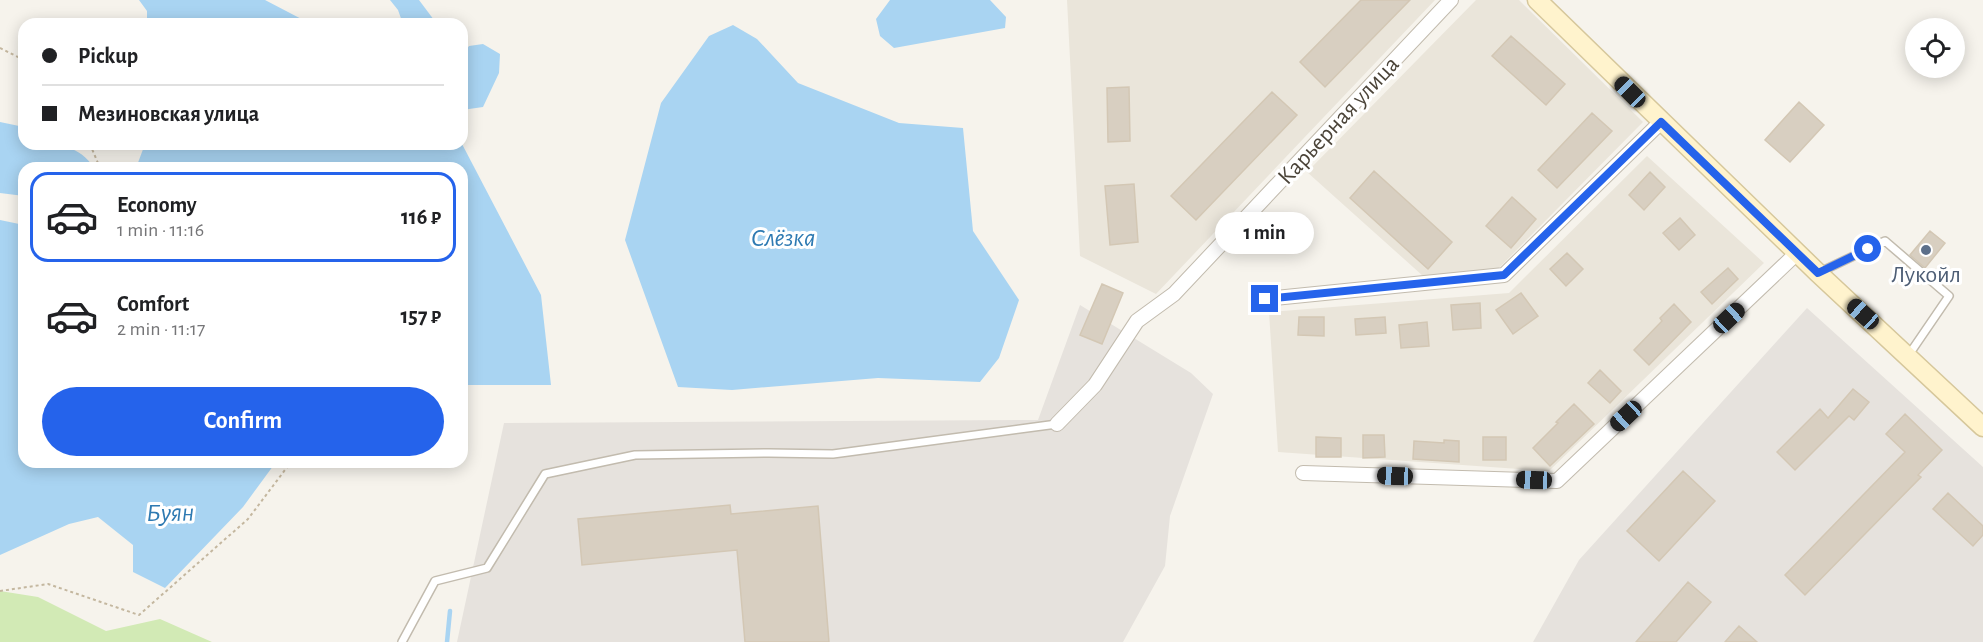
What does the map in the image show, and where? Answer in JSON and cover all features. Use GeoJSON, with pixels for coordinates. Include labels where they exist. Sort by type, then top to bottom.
{"type":"FeatureCollection","features":[{"type":"Feature","properties":{"kind":"main road"},"geometry":{"type":"LineString","coordinates":[[1537,0],[1797,253],[1983,427]]}},
{"type":"Feature","properties":{"kind":"street","name":"Карьерная улица"},"geometry":{"type":"LineString","coordinates":[[1057,424],[1095,385],[1137,321],[1174,294],[1451,0]]}},
{"type":"Feature","properties":{"kind":"street"},"geometry":{"type":"LineString","coordinates":[[1265,299],[1504,275],[1661,122]]}},
{"type":"Feature","properties":{"kind":"street"},"geometry":{"type":"LineString","coordinates":[[1303,473],[1557,481],[1797,253]]}},
{"type":"Feature","properties":{"kind":"lane"},"geometry":{"type":"LineString","coordinates":[[1818,273],[1885,242],[1950,296],[1908,356]]}},
{"type":"Feature","properties":{"kind":"lane"},"geometry":{"type":"LineString","coordinates":[[402,642],[435,581],[487,568],[545,474],[635,455],[833,454],[1057,424]]}},
{"type":"Feature","properties":{"kind":"path"},"geometry":{"type":"LineString","coordinates":[[0,48],[18,57]]}},
{"type":"Feature","properties":{"kind":"path"},"geometry":{"type":"LineString","coordinates":[[0,591],[48,584],[139,615],[249,519],[287,468]]}},
{"type":"Feature","properties":{"kind":"shaded area"},"geometry":{"type":"Polygon","coordinates":[[[1067,0],[1435,0],[1156,294],[1080,256],[1067,0]]]}},
{"type":"Feature","properties":{"kind":"shaded area"},"geometry":{"type":"Polygon","coordinates":[[[1476,0],[1519,0],[1643,122],[1496,271],[1423,276],[1307,172],[1476,0]]]}},
{"type":"Feature","properties":{"kind":"shaded area"},"geometry":{"type":"Polygon","coordinates":[[[1647,156],[1764,263],[1549,471],[1278,452],[1269,312],[1509,293],[1647,156]]]}},
{"type":"Feature","properties":{"kind":"shaded area"},"geometry":{"type":"Polygon","coordinates":[[[1080,305],[1191,373],[1213,394],[1170,516],[1165,566],[1123,642],[457,642],[504,423],[1038,420],[1080,305]]]}},
{"type":"Feature","properties":{"kind":"shaded area"},"geometry":{"type":"Polygon","coordinates":[[[1807,308],[1983,467],[1983,642],[1533,642],[1579,560],[1807,308]]]}},
{"type":"Feature","properties":{"kind":"green space"},"geometry":{"type":"Polygon","coordinates":[[[0,591],[38,597],[106,631],[160,619],[212,642],[0,642],[0,591]]]}},
{"type":"Feature","properties":{"kind":"water"},"geometry":{"type":"Polygon","coordinates":[[[139,0],[265,0],[300,18],[147,18],[147,11],[139,0]]]}},
{"type":"Feature","properties":{"kind":"water"},"geometry":{"type":"Polygon","coordinates":[[[390,0],[419,0],[432,18],[401,18],[390,0]]]}},
{"type":"Feature","properties":{"kind":"water"},"geometry":{"type":"Polygon","coordinates":[[[890,0],[990,0],[1006,17],[1005,28],[894,48],[880,36],[876,19],[890,0]]]}},
{"type":"Feature","properties":{"kind":"water","name":"Слёзка"},"geometry":{"type":"Polygon","coordinates":[[[733,25],[757,39],[798,83],[899,123],[963,128],[973,231],[1019,300],[999,358],[980,382],[878,378],[732,390],[678,387],[625,240],[661,103],[709,36],[733,25]]]}},
{"type":"Feature","properties":{"kind":"water"},"geometry":{"type":"Polygon","coordinates":[[[483,44],[500,54],[499,73],[483,107],[468,109],[468,47],[483,44]]]}},
{"type":"Feature","properties":{"kind":"water"},"geometry":{"type":"Polygon","coordinates":[[[0,122],[18,126],[18,150],[74,150],[90,162],[18,162],[18,195],[0,193],[0,122]]]}},
{"type":"Feature","properties":{"kind":"water"},"geometry":{"type":"Polygon","coordinates":[[[143,150],[465,150],[541,295],[551,385],[468,385],[468,162],[138,162],[143,150]]]}},
{"type":"Feature","properties":{"kind":"water","name":"Буян"},"geometry":{"type":"Polygon","coordinates":[[[0,220],[18,224],[18,468],[272,468],[243,507],[165,588],[133,572],[133,545],[98,517],[69,524],[0,555],[0,220]]]}},
{"type":"Feature","properties":{"kind":"building"},"geometry":{"type":"Polygon","coordinates":[[[1361,0],[1410,0],[1325,87],[1300,62],[1361,0]]]}},
{"type":"Feature","properties":{"kind":"building"},"geometry":{"type":"Polygon","coordinates":[[[1511,36],[1565,84],[1546,105],[1492,56],[1511,36]]]}},
{"type":"Feature","properties":{"kind":"building"},"geometry":{"type":"Polygon","coordinates":[[[1129,87],[1130,141],[1108,142],[1107,88],[1129,87]]]}},
{"type":"Feature","properties":{"kind":"building"},"geometry":{"type":"Polygon","coordinates":[[[1272,92],[1297,115],[1196,220],[1171,196],[1272,92]]]}},
{"type":"Feature","properties":{"kind":"building"},"geometry":{"type":"Polygon","coordinates":[[[1799,102],[1824,125],[1790,162],[1765,140],[1799,102]]]}},
{"type":"Feature","properties":{"kind":"building"},"geometry":{"type":"Polygon","coordinates":[[[1592,113],[1612,131],[1557,188],[1538,170],[1592,113]]]}},
{"type":"Feature","properties":{"kind":"building"},"geometry":{"type":"Polygon","coordinates":[[[1374,171],[1452,242],[1428,269],[1350,198],[1374,171]]]}},
{"type":"Feature","properties":{"kind":"building"},"geometry":{"type":"Polygon","coordinates":[[[1650,172],[1665,187],[1644,210],[1629,195],[1650,172]]]}},
{"type":"Feature","properties":{"kind":"building"},"geometry":{"type":"Polygon","coordinates":[[[1134,184],[1138,242],[1110,245],[1105,186],[1134,184]]]}},
{"type":"Feature","properties":{"kind":"building"},"geometry":{"type":"Polygon","coordinates":[[[1512,197],[1536,219],[1511,248],[1486,226],[1512,197]]]}},
{"type":"Feature","properties":{"kind":"building"},"geometry":{"type":"Polygon","coordinates":[[[1680,218],[1695,235],[1679,250],[1663,233],[1680,218]]]}},
{"type":"Feature","properties":{"kind":"building"},"geometry":{"type":"Polygon","coordinates":[[[1930,231],[1945,243],[1925,268],[1910,255],[1930,231]]]}},
{"type":"Feature","properties":{"kind":"building"},"geometry":{"type":"Polygon","coordinates":[[[1567,253],[1583,269],[1566,286],[1550,269],[1567,253]]]}},
{"type":"Feature","properties":{"kind":"building"},"geometry":{"type":"Polygon","coordinates":[[[1728,268],[1738,279],[1712,304],[1701,292],[1728,268]]]}},
{"type":"Feature","properties":{"kind":"building"},"geometry":{"type":"Polygon","coordinates":[[[1102,284],[1123,293],[1102,344],[1080,335],[1102,284]]]}},
{"type":"Feature","properties":{"kind":"building"},"geometry":{"type":"Polygon","coordinates":[[[1521,293],[1538,316],[1513,334],[1496,310],[1521,293]]]}},
{"type":"Feature","properties":{"kind":"building"},"geometry":{"type":"Polygon","coordinates":[[[1480,303],[1481,328],[1453,330],[1451,305],[1480,303]]]}},
{"type":"Feature","properties":{"kind":"building"},"geometry":{"type":"Polygon","coordinates":[[[1674,304],[1691,322],[1649,365],[1634,350],[1662,321],[1660,318],[1674,304]]]}},
{"type":"Feature","properties":{"kind":"building"},"geometry":{"type":"Polygon","coordinates":[[[1299,317],[1324,317],[1324,336],[1298,335],[1299,317]]]}},
{"type":"Feature","properties":{"kind":"building"},"geometry":{"type":"Polygon","coordinates":[[[1385,317],[1386,333],[1356,335],[1355,319],[1385,317]]]}},
{"type":"Feature","properties":{"kind":"building"},"geometry":{"type":"Polygon","coordinates":[[[1427,322],[1429,346],[1401,348],[1399,325],[1427,322]]]}},
{"type":"Feature","properties":{"kind":"building"},"geometry":{"type":"Polygon","coordinates":[[[1600,370],[1621,391],[1610,403],[1588,383],[1600,370]]]}},
{"type":"Feature","properties":{"kind":"building"},"geometry":{"type":"Polygon","coordinates":[[[1853,389],[1869,402],[1854,420],[1849,416],[1795,470],[1777,452],[1820,409],[1828,418],[1853,389]]]}},
{"type":"Feature","properties":{"kind":"building"},"geometry":{"type":"Polygon","coordinates":[[[1574,404],[1594,424],[1550,466],[1533,448],[1574,404]]]}},
{"type":"Feature","properties":{"kind":"building"},"geometry":{"type":"Polygon","coordinates":[[[1905,414],[1942,450],[1918,475],[1921,477],[1805,595],[1785,575],[1905,452],[1886,434],[1905,414]]]}},
{"type":"Feature","properties":{"kind":"building"},"geometry":{"type":"Polygon","coordinates":[[[1363,435],[1384,435],[1385,457],[1363,458],[1363,435]]]}},
{"type":"Feature","properties":{"kind":"building"},"geometry":{"type":"Polygon","coordinates":[[[1316,437],[1341,438],[1341,457],[1316,457],[1316,437]]]}},
{"type":"Feature","properties":{"kind":"building"},"geometry":{"type":"Polygon","coordinates":[[[1483,437],[1506,437],[1506,460],[1483,460],[1483,437]]]}},
{"type":"Feature","properties":{"kind":"building"},"geometry":{"type":"Polygon","coordinates":[[[1444,440],[1459,441],[1459,462],[1413,459],[1414,441],[1444,443],[1444,440]]]}},
{"type":"Feature","properties":{"kind":"building"},"geometry":{"type":"Polygon","coordinates":[[[1683,471],[1715,501],[1659,561],[1627,531],[1683,471]]]}},
{"type":"Feature","properties":{"kind":"building"},"geometry":{"type":"Polygon","coordinates":[[[1948,493],[1983,526],[1983,535],[1973,546],[1933,509],[1948,493]]]}},
{"type":"Feature","properties":{"kind":"building"},"geometry":{"type":"Polygon","coordinates":[[[730,505],[731,514],[818,506],[829,642],[745,642],[737,550],[582,565],[578,519],[730,505]]]}},
{"type":"Feature","properties":{"kind":"building"},"geometry":{"type":"Polygon","coordinates":[[[1688,582],[1711,602],[1676,642],[1636,642],[1688,582]]]}},
{"type":"Feature","properties":{"kind":"building"},"geometry":{"type":"Polygon","coordinates":[[[1739,626],[1757,642],[1725,642],[1739,626]]]}},
{"type":"Feature","properties":{"kind":"waterway"},"geometry":{"type":"LineString","coordinates":[[447,642],[450,611]]}},
{"type":"Feature","properties":{"kind":"place","name":"Лукойл"},"geometry":{"type":"Point","coordinates":[1926,250]}},
{"type":"Feature","properties":{"kind":"route"},"geometry":{"type":"LineString","coordinates":[[1265,299],[1504,275],[1661,122],[1818,273],[1868,249]]}}]}
